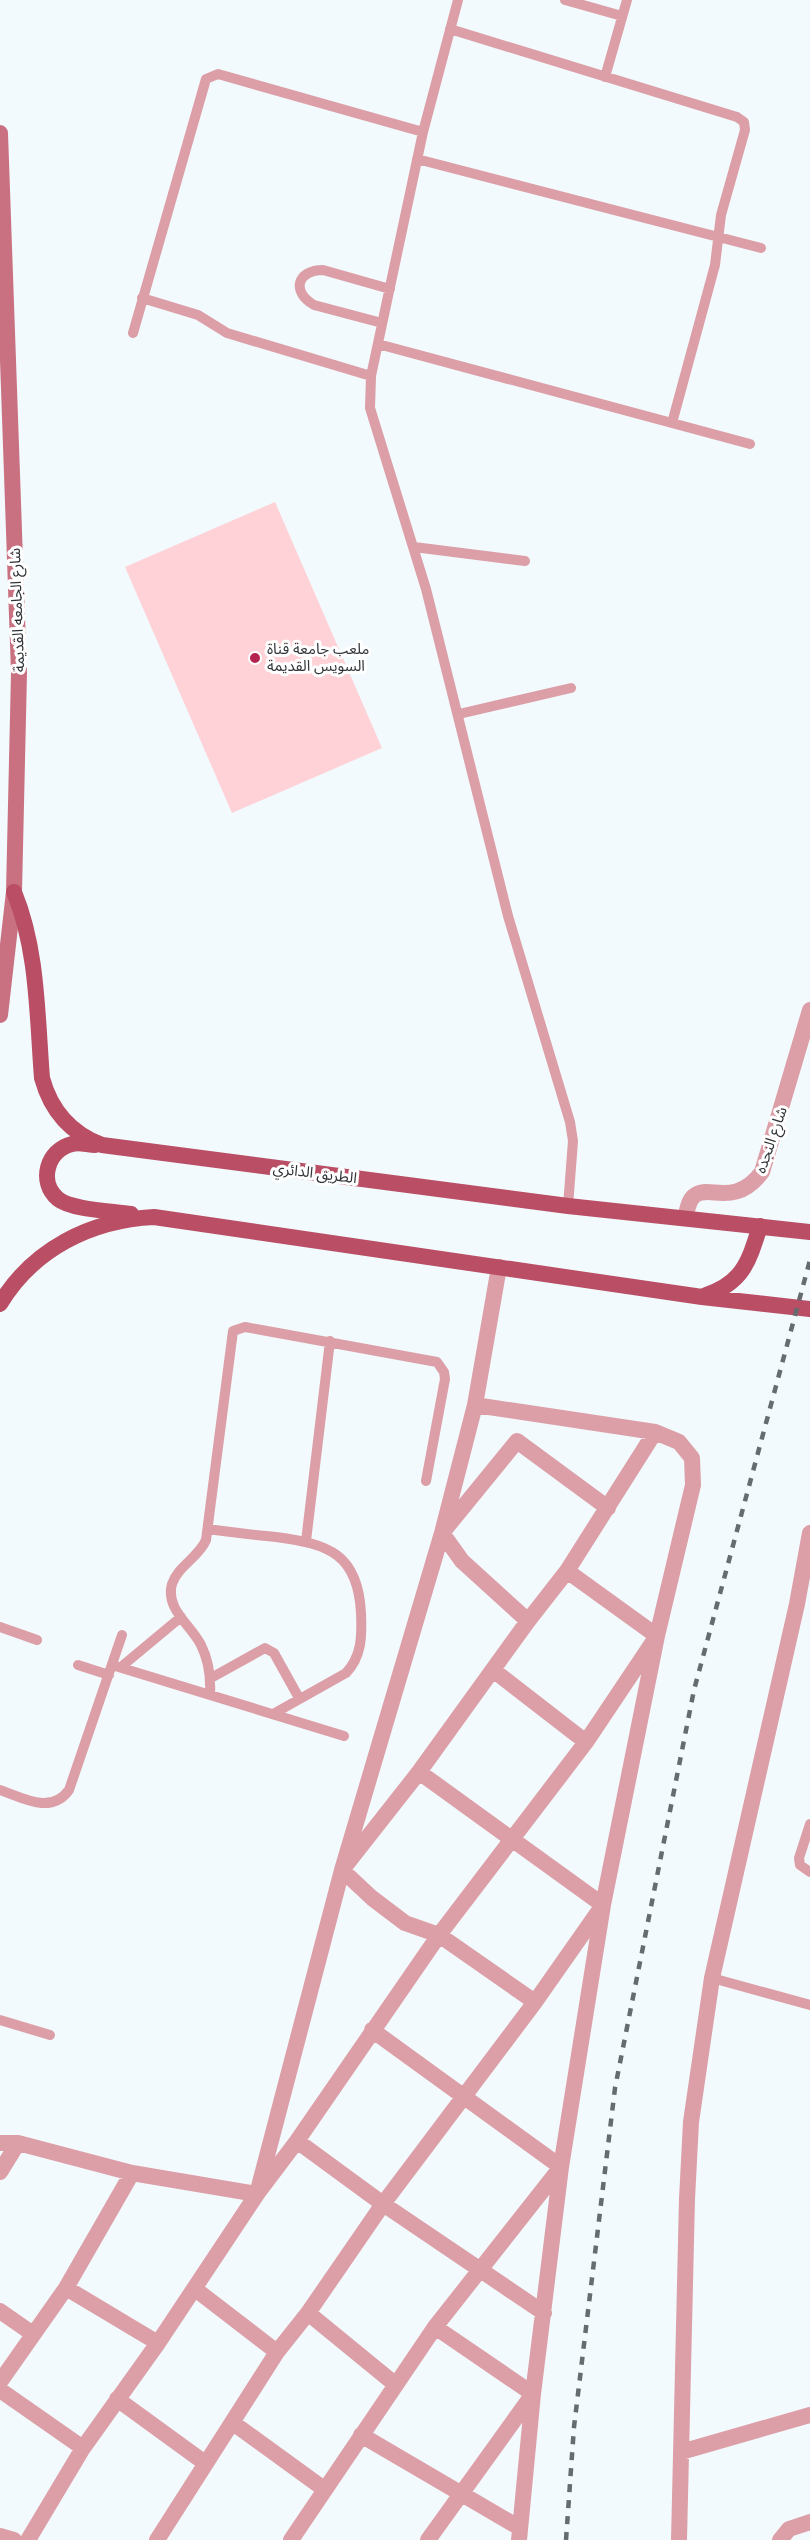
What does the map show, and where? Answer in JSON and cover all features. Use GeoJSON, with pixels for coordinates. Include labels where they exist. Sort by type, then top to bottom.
{"type":"FeatureCollection","features":[{"type":"Feature","properties":{"kind":"main road","name":"شارع الجامعه القديمة"},"geometry":{"type":"LineString","coordinates":[[0,133],[2,282],[19,673],[14,892],[0,1015]]}},
{"type":"Feature","properties":{"kind":"main road","name":"الطريق الدائري"},"geometry":{"type":"LineString","coordinates":[[14,892],[31,945],[42,1078],[45,1090],[57,1113],[66,1124],[89,1140],[102,1145],[568,1206],[810,1233]]}},
{"type":"Feature","properties":{"kind":"main road"},"geometry":{"type":"LineString","coordinates":[[102,1145],[73,1144],[59,1149],[50,1160],[46,1174],[50,1189],[59,1200],[73,1205],[702,1297],[810,1309]]}},
{"type":"Feature","properties":{"kind":"main road"},"geometry":{"type":"LineString","coordinates":[[0,1304],[30,1266],[61,1243],[106,1224],[154,1217]]}},
{"type":"Feature","properties":{"kind":"main road"},"geometry":{"type":"LineString","coordinates":[[702,1297],[721,1291],[736,1280],[747,1264],[760,1226]]}},
{"type":"Feature","properties":{"kind":"street","name":"شارع النجده"},"geometry":{"type":"LineString","coordinates":[[685,1218],[691,1198],[695,1195],[701,1192],[729,1194],[738,1191],[754,1183],[762,1172],[810,1010]]}},
{"type":"Feature","properties":{"kind":"street"},"geometry":{"type":"LineString","coordinates":[[257,2194],[342,1870],[442,1533],[476,1405],[499,1267]]}},
{"type":"Feature","properties":{"kind":"street"},"geometry":{"type":"LineString","coordinates":[[361,2435],[461,2495],[520,2534],[533,2394],[561,2167],[603,1905],[657,1635],[693,1485],[692,1458],[679,1442],[655,1432],[476,1405]]}},
{"type":"Feature","properties":{"kind":"street"},"geometry":{"type":"LineString","coordinates":[[442,1533],[517,1441],[521,1412]]}},
{"type":"Feature","properties":{"kind":"street"},"geometry":{"type":"LineString","coordinates":[[342,1870],[419,1772],[567,1571],[655,1432]]}},
{"type":"Feature","properties":{"kind":"street"},"geometry":{"type":"LineString","coordinates":[[517,1441],[608,1509]]}},
{"type":"Feature","properties":{"kind":"street"},"geometry":{"type":"LineString","coordinates":[[442,1533],[462,1561],[528,1621]]}},
{"type":"Feature","properties":{"kind":"street"},"geometry":{"type":"LineString","coordinates":[[680,2540],[688,2160],[691,2121],[712,1978],[797,1604],[810,1533]]}},
{"type":"Feature","properties":{"kind":"street"},"geometry":{"type":"LineString","coordinates":[[567,1571],[657,1635]]}},
{"type":"Feature","properties":{"kind":"street"},"geometry":{"type":"LineString","coordinates":[[28,2540],[83,2448],[195,2289],[257,2194],[297,2141],[439,1935],[586,1742],[657,1635]]}},
{"type":"Feature","properties":{"kind":"street"},"geometry":{"type":"LineString","coordinates":[[493,1670],[586,1742]]}},
{"type":"Feature","properties":{"kind":"street"},"geometry":{"type":"LineString","coordinates":[[419,1772],[514,1838],[603,1905]]}},
{"type":"Feature","properties":{"kind":"street"},"geometry":{"type":"LineString","coordinates":[[342,1870],[372,1898],[405,1923],[439,1935],[535,2002]]}},
{"type":"Feature","properties":{"kind":"street"},"geometry":{"type":"LineString","coordinates":[[157,2540],[277,2352],[308,2313],[383,2204],[535,2002],[603,1905]]}},
{"type":"Feature","properties":{"kind":"street"},"geometry":{"type":"LineString","coordinates":[[372,2030],[561,2167]]}},
{"type":"Feature","properties":{"kind":"street"},"geometry":{"type":"LineString","coordinates":[[297,2141],[383,2204],[544,2313]]}},
{"type":"Feature","properties":{"kind":"street"},"geometry":{"type":"LineString","coordinates":[[0,2143],[18,2144],[132,2173],[257,2194]]}},
{"type":"Feature","properties":{"kind":"street"},"geometry":{"type":"LineString","coordinates":[[0,2172],[18,2144]]}},
{"type":"Feature","properties":{"kind":"street"},"geometry":{"type":"LineString","coordinates":[[291,2540],[435,2327],[561,2167]]}},
{"type":"Feature","properties":{"kind":"street"},"geometry":{"type":"LineString","coordinates":[[0,2382],[66,2288],[132,2173]]}},
{"type":"Feature","properties":{"kind":"street"},"geometry":{"type":"LineString","coordinates":[[66,2288],[158,2343]]}},
{"type":"Feature","properties":{"kind":"street"},"geometry":{"type":"LineString","coordinates":[[195,2289],[277,2352]]}},
{"type":"Feature","properties":{"kind":"street"},"geometry":{"type":"LineString","coordinates":[[0,2311],[33,2334]]}},
{"type":"Feature","properties":{"kind":"street"},"geometry":{"type":"LineString","coordinates":[[308,2313],[396,2385]]}},
{"type":"Feature","properties":{"kind":"street"},"geometry":{"type":"LineString","coordinates":[[435,2327],[533,2394]]}},
{"type":"Feature","properties":{"kind":"street"},"geometry":{"type":"LineString","coordinates":[[0,2390],[83,2448]]}},
{"type":"Feature","properties":{"kind":"street"},"geometry":{"type":"LineString","coordinates":[[428,2540],[533,2394]]}},
{"type":"Feature","properties":{"kind":"street"},"geometry":{"type":"LineString","coordinates":[[117,2399],[205,2463]]}},
{"type":"Feature","properties":{"kind":"street"},"geometry":{"type":"LineString","coordinates":[[681,2452],[810,2415]]}},
{"type":"Feature","properties":{"kind":"street"},"geometry":{"type":"LineString","coordinates":[[233,2423],[324,2489]]}},
{"type":"Feature","properties":{"kind":"street"},"geometry":{"type":"LineString","coordinates":[[780,2540],[789,2529],[810,2522]]}},
{"type":"Feature","properties":{"kind":"street"},"geometry":{"type":"LineString","coordinates":[[0,2536],[14,2540]]}},
{"type":"Feature","properties":{"kind":"lane"},"geometry":{"type":"LineString","coordinates":[[458,0],[417,159],[371,376],[370,408],[414,547],[459,714],[508,916],[517,939],[572,1128],[573,1148],[568,1206]]}},
{"type":"Feature","properties":{"kind":"lane"},"geometry":{"type":"LineString","coordinates":[[565,0],[622,16]]}},
{"type":"Feature","properties":{"kind":"lane"},"geometry":{"type":"LineString","coordinates":[[605,77],[627,0]]}},
{"type":"Feature","properties":{"kind":"lane"},"geometry":{"type":"LineString","coordinates":[[450,29],[737,117],[744,122],[745,130],[721,215],[715,265],[672,423]]}},
{"type":"Feature","properties":{"kind":"lane"},"geometry":{"type":"LineString","coordinates":[[133,333],[202,86],[212,75],[218,74],[423,132]]}},
{"type":"Feature","properties":{"kind":"lane"},"geometry":{"type":"LineString","coordinates":[[417,159],[761,248]]}},
{"type":"Feature","properties":{"kind":"lane"},"geometry":{"type":"LineString","coordinates":[[382,323],[314,305],[303,299],[299,288],[302,277],[311,270],[323,270],[390,289]]}},
{"type":"Feature","properties":{"kind":"lane"},"geometry":{"type":"LineString","coordinates":[[142,298],[198,315],[227,333],[371,376]]}},
{"type":"Feature","properties":{"kind":"lane"},"geometry":{"type":"LineString","coordinates":[[378,344],[750,444]]}},
{"type":"Feature","properties":{"kind":"lane"},"geometry":{"type":"LineString","coordinates":[[414,547],[525,561]]}},
{"type":"Feature","properties":{"kind":"lane"},"geometry":{"type":"LineString","coordinates":[[459,714],[571,688]]}},
{"type":"Feature","properties":{"kind":"lane"},"geometry":{"type":"LineString","coordinates":[[210,1695],[211,1678],[208,1660],[201,1644],[171,1600],[173,1581],[203,1547],[208,1529],[233,1331],[245,1327],[330,1341],[431,1359],[441,1366],[445,1379],[426,1481]]}},
{"type":"Feature","properties":{"kind":"lane"},"geometry":{"type":"LineString","coordinates":[[306,1541],[330,1341]]}},
{"type":"Feature","properties":{"kind":"lane"},"geometry":{"type":"LineString","coordinates":[[208,1529],[306,1541],[325,1547],[340,1557],[351,1571],[358,1588],[361,1640],[360,1652],[354,1664],[346,1673],[273,1714]]}},
{"type":"Feature","properties":{"kind":"lane"},"geometry":{"type":"LineString","coordinates":[[114,1669],[181,1617]]}},
{"type":"Feature","properties":{"kind":"lane"},"geometry":{"type":"LineString","coordinates":[[0,1627],[37,1640]]}},
{"type":"Feature","properties":{"kind":"lane"},"geometry":{"type":"LineString","coordinates":[[0,1790],[38,1803],[48,1804],[64,1797],[69,1790],[114,1669],[122,1635]]}},
{"type":"Feature","properties":{"kind":"lane"},"geometry":{"type":"LineString","coordinates":[[211,1678],[265,1648],[269,1648],[299,1698]]}},
{"type":"Feature","properties":{"kind":"lane"},"geometry":{"type":"LineString","coordinates":[[78,1665],[114,1669],[210,1695],[344,1736]]}},
{"type":"Feature","properties":{"kind":"lane"},"geometry":{"type":"LineString","coordinates":[[810,1824],[799,1862],[804,1869],[810,1872]]}},
{"type":"Feature","properties":{"kind":"lane"},"geometry":{"type":"LineString","coordinates":[[712,1978],[810,2006]]}},
{"type":"Feature","properties":{"kind":"lane"},"geometry":{"type":"LineString","coordinates":[[0,2020],[51,2035]]}},
{"type":"Feature","properties":{"kind":"shaded area"},"geometry":{"type":"Polygon","coordinates":[[[275,502],[382,748],[232,813],[125,567],[275,502]]]}},
{"type":"Feature","properties":{"kind":"railway"},"geometry":{"type":"LineString","coordinates":[[566,2540],[574,2427],[615,2088],[694,1690],[810,1260]]}},
{"type":"Feature","properties":{"kind":"place","name":"ملعب جامعة قناة السويس القديمة"},"geometry":{"type":"Point","coordinates":[255,658]}}]}
